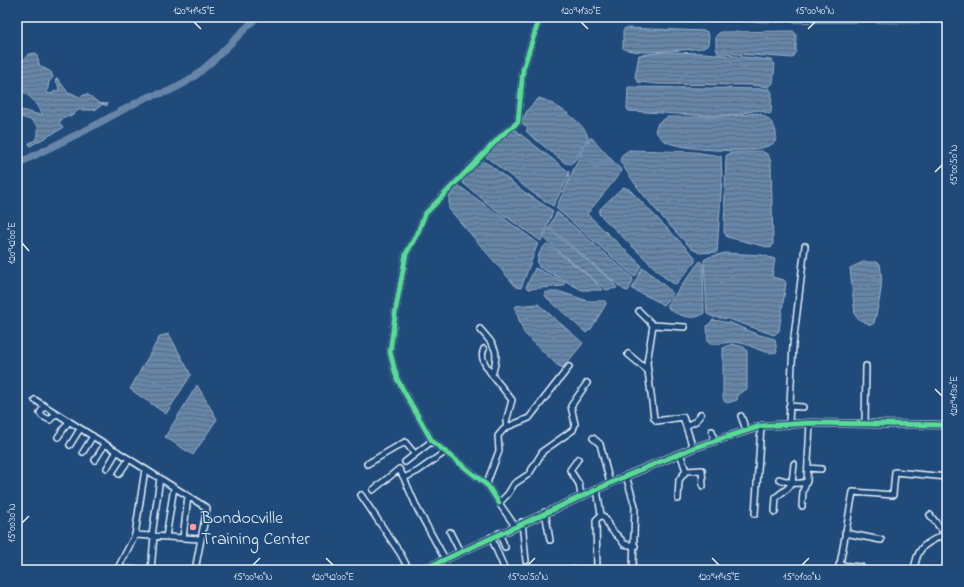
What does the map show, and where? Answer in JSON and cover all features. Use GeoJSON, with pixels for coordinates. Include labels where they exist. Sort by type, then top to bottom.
{"type":"FeatureCollection","features":[{"type":"Feature","properties":{"kind":"street"},"geometry":{"type":"LineString","coordinates":[[515,526],[488,486],[432,441],[404,394],[392,365],[390,352],[406,254],[418,232],[425,214],[502,135],[518,122],[523,69],[540,17]]}},
{"type":"Feature","properties":{"kind":"street"},"geometry":{"type":"LineString","coordinates":[[659,17],[947,19]]}},
{"type":"Feature","properties":{"kind":"street"},"geometry":{"type":"LineString","coordinates":[[789,423],[789,406],[805,246]]}},
{"type":"Feature","properties":{"kind":"street"},"geometry":{"type":"LineString","coordinates":[[639,311],[653,325],[685,327]]}},
{"type":"Feature","properties":{"kind":"street"},"geometry":{"type":"LineString","coordinates":[[653,325],[647,370],[654,418],[658,421],[682,417],[693,448]]}},
{"type":"Feature","properties":{"kind":"street"},"geometry":{"type":"LineString","coordinates":[[480,329],[496,350],[497,358],[492,374]]}},
{"type":"Feature","properties":{"kind":"street"},"geometry":{"type":"LineString","coordinates":[[484,350],[482,359],[512,400],[506,422],[507,428]]}},
{"type":"Feature","properties":{"kind":"street"},"geometry":{"type":"LineString","coordinates":[[628,354],[647,370]]}},
{"type":"Feature","properties":{"kind":"street"},"geometry":{"type":"LineString","coordinates":[[865,424],[866,366]]}},
{"type":"Feature","properties":{"kind":"street"},"geometry":{"type":"LineString","coordinates":[[488,486],[488,480],[499,451],[498,436],[503,430],[528,418],[569,367]]}},
{"type":"Feature","properties":{"kind":"street"},"geometry":{"type":"LineString","coordinates":[[500,503],[514,484],[529,474],[542,451],[573,430],[575,424],[571,406],[587,383]]}},
{"type":"Feature","properties":{"kind":"street"},"geometry":{"type":"LineString","coordinates":[[35,400],[207,508],[195,570]]}},
{"type":"Feature","properties":{"kind":"street"},"geometry":{"type":"LineString","coordinates":[[44,406],[40,413],[42,416],[50,420],[56,413]]}},
{"type":"Feature","properties":{"kind":"street"},"geometry":{"type":"LineString","coordinates":[[789,406],[803,407]]}},
{"type":"Feature","properties":{"kind":"street"},"geometry":{"type":"LineString","coordinates":[[686,426],[696,421],[701,414]]}},
{"type":"Feature","properties":{"kind":"street"},"geometry":{"type":"LineString","coordinates":[[741,416],[746,430]]}},
{"type":"Feature","properties":{"kind":"street"},"geometry":{"type":"LineString","coordinates":[[58,437],[69,421]]}},
{"type":"Feature","properties":{"kind":"street"},"geometry":{"type":"LineString","coordinates":[[422,570],[610,482],[693,448],[746,430],[761,426],[789,423],[947,425]]}},
{"type":"Feature","properties":{"kind":"street"},"geometry":{"type":"LineString","coordinates":[[802,506],[803,491],[807,481],[810,423]]}},
{"type":"Feature","properties":{"kind":"street"},"geometry":{"type":"LineString","coordinates":[[754,514],[761,426]]}},
{"type":"Feature","properties":{"kind":"street"},"geometry":{"type":"LineString","coordinates":[[70,445],[80,428]]}},
{"type":"Feature","properties":{"kind":"street"},"geometry":{"type":"LineString","coordinates":[[712,431],[714,441]]}},
{"type":"Feature","properties":{"kind":"street"},"geometry":{"type":"LineString","coordinates":[[83,452],[93,436]]}},
{"type":"Feature","properties":{"kind":"street"},"geometry":{"type":"LineString","coordinates":[[593,438],[600,444],[610,482]]}},
{"type":"Feature","properties":{"kind":"street"},"geometry":{"type":"LineString","coordinates":[[405,462],[432,441]]}},
{"type":"Feature","properties":{"kind":"street"},"geometry":{"type":"LineString","coordinates":[[367,464],[405,442],[414,454]]}},
{"type":"Feature","properties":{"kind":"street"},"geometry":{"type":"LineString","coordinates":[[95,460],[105,444]]}},
{"type":"Feature","properties":{"kind":"street"},"geometry":{"type":"LineString","coordinates":[[107,468],[117,451]]}},
{"type":"Feature","properties":{"kind":"street"},"geometry":{"type":"LineString","coordinates":[[404,478],[418,471],[445,452]]}},
{"type":"Feature","properties":{"kind":"street"},"geometry":{"type":"LineString","coordinates":[[680,453],[686,471]]}},
{"type":"Feature","properties":{"kind":"street"},"geometry":{"type":"LineString","coordinates":[[120,474],[129,459]]}},
{"type":"Feature","properties":{"kind":"street"},"geometry":{"type":"LineString","coordinates":[[578,459],[570,470],[579,484],[581,495]]}},
{"type":"Feature","properties":{"kind":"street"},"geometry":{"type":"LineString","coordinates":[[775,512],[777,495],[788,488],[792,483],[794,464]]}},
{"type":"Feature","properties":{"kind":"street"},"geometry":{"type":"LineString","coordinates":[[808,468],[821,468]]}},
{"type":"Feature","properties":{"kind":"street"},"geometry":{"type":"LineString","coordinates":[[141,570],[117,570],[135,535],[146,469]]}},
{"type":"Feature","properties":{"kind":"street"},"geometry":{"type":"LineString","coordinates":[[373,490],[398,469],[404,478],[418,510],[445,559]]}},
{"type":"Feature","properties":{"kind":"street"},"geometry":{"type":"LineString","coordinates":[[678,498],[679,480],[686,471],[702,470],[703,486]]}},
{"type":"Feature","properties":{"kind":"street"},"geometry":{"type":"LineString","coordinates":[[861,567],[839,568],[853,492],[893,495],[895,472],[947,477]]}},
{"type":"Feature","properties":{"kind":"street"},"geometry":{"type":"LineString","coordinates":[[626,476],[634,506],[635,546],[633,567]]}},
{"type":"Feature","properties":{"kind":"street"},"geometry":{"type":"LineString","coordinates":[[151,570],[153,536],[160,478]]}},
{"type":"Feature","properties":{"kind":"street"},"geometry":{"type":"LineString","coordinates":[[779,479],[792,483],[805,483],[807,481]]}},
{"type":"Feature","properties":{"kind":"street"},"geometry":{"type":"LineString","coordinates":[[166,537],[174,487]]}},
{"type":"Feature","properties":{"kind":"street"},"geometry":{"type":"LineString","coordinates":[[597,489],[601,515],[606,518],[611,529],[620,536],[624,544],[635,546]]}},
{"type":"Feature","properties":{"kind":"street"},"geometry":{"type":"LineString","coordinates":[[362,495],[400,553],[409,570]]}},
{"type":"Feature","properties":{"kind":"street"},"geometry":{"type":"LineString","coordinates":[[183,538],[188,496]]}},
{"type":"Feature","properties":{"kind":"street"},"geometry":{"type":"LineString","coordinates":[[545,512],[550,540]]}},
{"type":"Feature","properties":{"kind":"street"},"geometry":{"type":"LineString","coordinates":[[567,570],[597,569],[596,520],[601,515]]}},
{"type":"Feature","properties":{"kind":"street"},"geometry":{"type":"LineString","coordinates":[[914,570],[919,550],[946,533],[930,515]]}},
{"type":"Feature","properties":{"kind":"street"},"geometry":{"type":"LineString","coordinates":[[522,522],[526,561]]}},
{"type":"Feature","properties":{"kind":"street"},"geometry":{"type":"LineString","coordinates":[[450,532],[460,552]]}},
{"type":"Feature","properties":{"kind":"street"},"geometry":{"type":"LineString","coordinates":[[499,533],[505,547]]}},
{"type":"Feature","properties":{"kind":"street"},"geometry":{"type":"LineString","coordinates":[[845,533],[881,540]]}},
{"type":"Feature","properties":{"kind":"street"},"geometry":{"type":"LineString","coordinates":[[135,535],[200,539]]}},
{"type":"Feature","properties":{"kind":"street"},"geometry":{"type":"LineString","coordinates":[[490,537],[505,570]]}},
{"type":"Feature","properties":{"kind":"water"},"geometry":{"type":"Polygon","coordinates":[[[625,28],[706,31],[709,36],[708,45],[704,48],[675,51],[637,52],[623,48],[623,31],[625,28]]]}},
{"type":"Feature","properties":{"kind":"water"},"geometry":{"type":"Polygon","coordinates":[[[793,31],[796,34],[796,52],[793,58],[718,53],[716,49],[716,36],[720,32],[793,31]]]}},
{"type":"Feature","properties":{"kind":"water"},"geometry":{"type":"Polygon","coordinates":[[[664,52],[705,53],[771,60],[775,64],[773,83],[769,87],[751,85],[658,84],[638,82],[635,77],[639,55],[664,52]]]}},
{"type":"Feature","properties":{"kind":"water"},"geometry":{"type":"Polygon","coordinates":[[[36,53],[40,66],[51,72],[53,77],[49,82],[47,93],[53,94],[53,92],[59,90],[58,84],[55,81],[57,78],[69,94],[72,93],[79,97],[87,94],[99,103],[108,104],[106,106],[103,104],[95,110],[78,110],[72,116],[64,117],[59,123],[63,128],[30,146],[29,143],[34,141],[38,135],[38,126],[31,120],[21,117],[19,113],[22,110],[40,115],[42,114],[32,99],[17,89],[17,60],[25,59],[29,54],[36,53]]]}},
{"type":"Feature","properties":{"kind":"water"},"geometry":{"type":"Polygon","coordinates":[[[628,87],[770,89],[772,93],[771,112],[770,114],[758,110],[733,115],[711,116],[629,111],[627,109],[628,87]]]}},
{"type":"Feature","properties":{"kind":"water"},"geometry":{"type":"Polygon","coordinates":[[[539,98],[560,108],[582,126],[586,132],[588,138],[576,159],[571,164],[565,163],[530,135],[526,131],[528,128],[521,122],[528,109],[539,98]]]}},
{"type":"Feature","properties":{"kind":"water"},"geometry":{"type":"Polygon","coordinates":[[[757,113],[769,120],[775,128],[776,137],[775,142],[755,149],[724,150],[678,146],[665,141],[655,131],[658,123],[668,117],[725,117],[757,113]]]}},
{"type":"Feature","properties":{"kind":"water"},"geometry":{"type":"Polygon","coordinates":[[[515,130],[569,172],[568,178],[553,206],[533,193],[486,157],[507,135],[515,130]]]}},
{"type":"Feature","properties":{"kind":"water"},"geometry":{"type":"Polygon","coordinates":[[[590,138],[592,138],[622,171],[587,214],[641,265],[635,277],[556,208],[581,153],[590,138]]]}},
{"type":"Feature","properties":{"kind":"water"},"geometry":{"type":"Polygon","coordinates":[[[629,150],[694,152],[721,156],[722,179],[717,252],[700,253],[692,249],[653,207],[627,173],[620,161],[622,155],[629,150]]]}},
{"type":"Feature","properties":{"kind":"water"},"geometry":{"type":"Polygon","coordinates":[[[762,151],[768,155],[771,162],[773,244],[771,248],[727,237],[724,232],[726,156],[729,153],[762,151]]]}},
{"type":"Feature","properties":{"kind":"water"},"geometry":{"type":"Polygon","coordinates":[[[480,162],[490,165],[523,191],[553,211],[541,241],[492,207],[463,183],[464,179],[480,162]]]}},
{"type":"Feature","properties":{"kind":"water"},"geometry":{"type":"Polygon","coordinates":[[[459,186],[538,243],[521,288],[516,287],[449,209],[449,197],[459,186]]]}},
{"type":"Feature","properties":{"kind":"water"},"geometry":{"type":"Polygon","coordinates":[[[623,187],[629,189],[695,257],[695,262],[677,283],[674,284],[664,277],[599,214],[600,209],[623,187]]]}},
{"type":"Feature","properties":{"kind":"water"},"geometry":{"type":"Polygon","coordinates":[[[557,212],[632,277],[633,281],[628,291],[624,290],[549,227],[557,212]]]}},
{"type":"Feature","properties":{"kind":"water"},"geometry":{"type":"Polygon","coordinates":[[[548,228],[612,281],[617,288],[606,290],[545,240],[544,237],[548,228]]]}},
{"type":"Feature","properties":{"kind":"water"},"geometry":{"type":"Polygon","coordinates":[[[547,244],[592,278],[602,290],[582,290],[539,267],[539,254],[542,248],[547,244]]]}},
{"type":"Feature","properties":{"kind":"water"},"geometry":{"type":"Polygon","coordinates":[[[725,253],[762,255],[775,259],[772,277],[784,280],[786,283],[779,331],[774,335],[729,319],[713,317],[707,314],[704,260],[709,257],[725,253]]]}},
{"type":"Feature","properties":{"kind":"water"},"geometry":{"type":"Polygon","coordinates":[[[700,261],[703,264],[704,313],[700,316],[691,317],[676,313],[668,308],[668,304],[700,261]]]}},
{"type":"Feature","properties":{"kind":"water"},"geometry":{"type":"Polygon","coordinates":[[[863,262],[876,262],[880,264],[881,271],[879,301],[874,323],[871,325],[858,319],[855,315],[850,268],[863,262]]]}},
{"type":"Feature","properties":{"kind":"water"},"geometry":{"type":"Polygon","coordinates":[[[535,268],[564,282],[564,286],[528,289],[526,287],[535,268]]]}},
{"type":"Feature","properties":{"kind":"water"},"geometry":{"type":"Polygon","coordinates":[[[642,268],[672,292],[672,295],[663,305],[632,289],[642,268]]]}},
{"type":"Feature","properties":{"kind":"water"},"geometry":{"type":"Polygon","coordinates":[[[546,292],[561,292],[588,301],[605,301],[606,304],[591,329],[586,333],[546,297],[544,294],[546,292]]]}},
{"type":"Feature","properties":{"kind":"water"},"geometry":{"type":"Polygon","coordinates":[[[538,304],[583,343],[563,368],[557,365],[524,333],[515,309],[516,306],[538,304]]]}},
{"type":"Feature","properties":{"kind":"water"},"geometry":{"type":"Polygon","coordinates":[[[713,320],[731,323],[756,334],[775,339],[777,352],[768,353],[737,342],[710,344],[708,342],[707,326],[713,320]]]}},
{"type":"Feature","properties":{"kind":"water"},"geometry":{"type":"Polygon","coordinates":[[[169,334],[191,375],[166,414],[130,389],[160,336],[169,334]]]}},
{"type":"Feature","properties":{"kind":"water"},"geometry":{"type":"Polygon","coordinates":[[[732,344],[744,347],[747,351],[747,389],[738,394],[737,400],[727,403],[724,401],[723,396],[723,348],[732,344]]]}},
{"type":"Feature","properties":{"kind":"water"},"geometry":{"type":"Polygon","coordinates":[[[197,385],[217,419],[193,455],[165,437],[197,385]]]}},
{"type":"Feature","properties":{"kind":"waterway"},"geometry":{"type":"LineString","coordinates":[[17,164],[86,130],[147,97],[167,92],[185,83],[216,58],[257,17]]}},
{"type":"Feature","properties":{"kind":"waterway"},"geometry":{"type":"LineString","coordinates":[[17,403],[21,406],[23,412],[17,422]]}},
{"type":"Feature","properties":{"kind":"cycle path"},"geometry":{"type":"LineString","coordinates":[[499,503],[488,486],[432,441],[397,379],[390,352],[406,254],[418,232],[425,214],[502,135],[518,122],[523,69],[540,17]]}},
{"type":"Feature","properties":{"kind":"cycle path"},"geometry":{"type":"LineString","coordinates":[[659,17],[947,19]]}},
{"type":"Feature","properties":{"kind":"cycle path"},"geometry":{"type":"LineString","coordinates":[[422,570],[626,476],[693,448],[761,426],[810,423],[947,425]]}},
{"type":"Feature","properties":{"kind":"place","name":"Bondocville Training Center"},"geometry":{"type":"Point","coordinates":[193,527]}}]}
